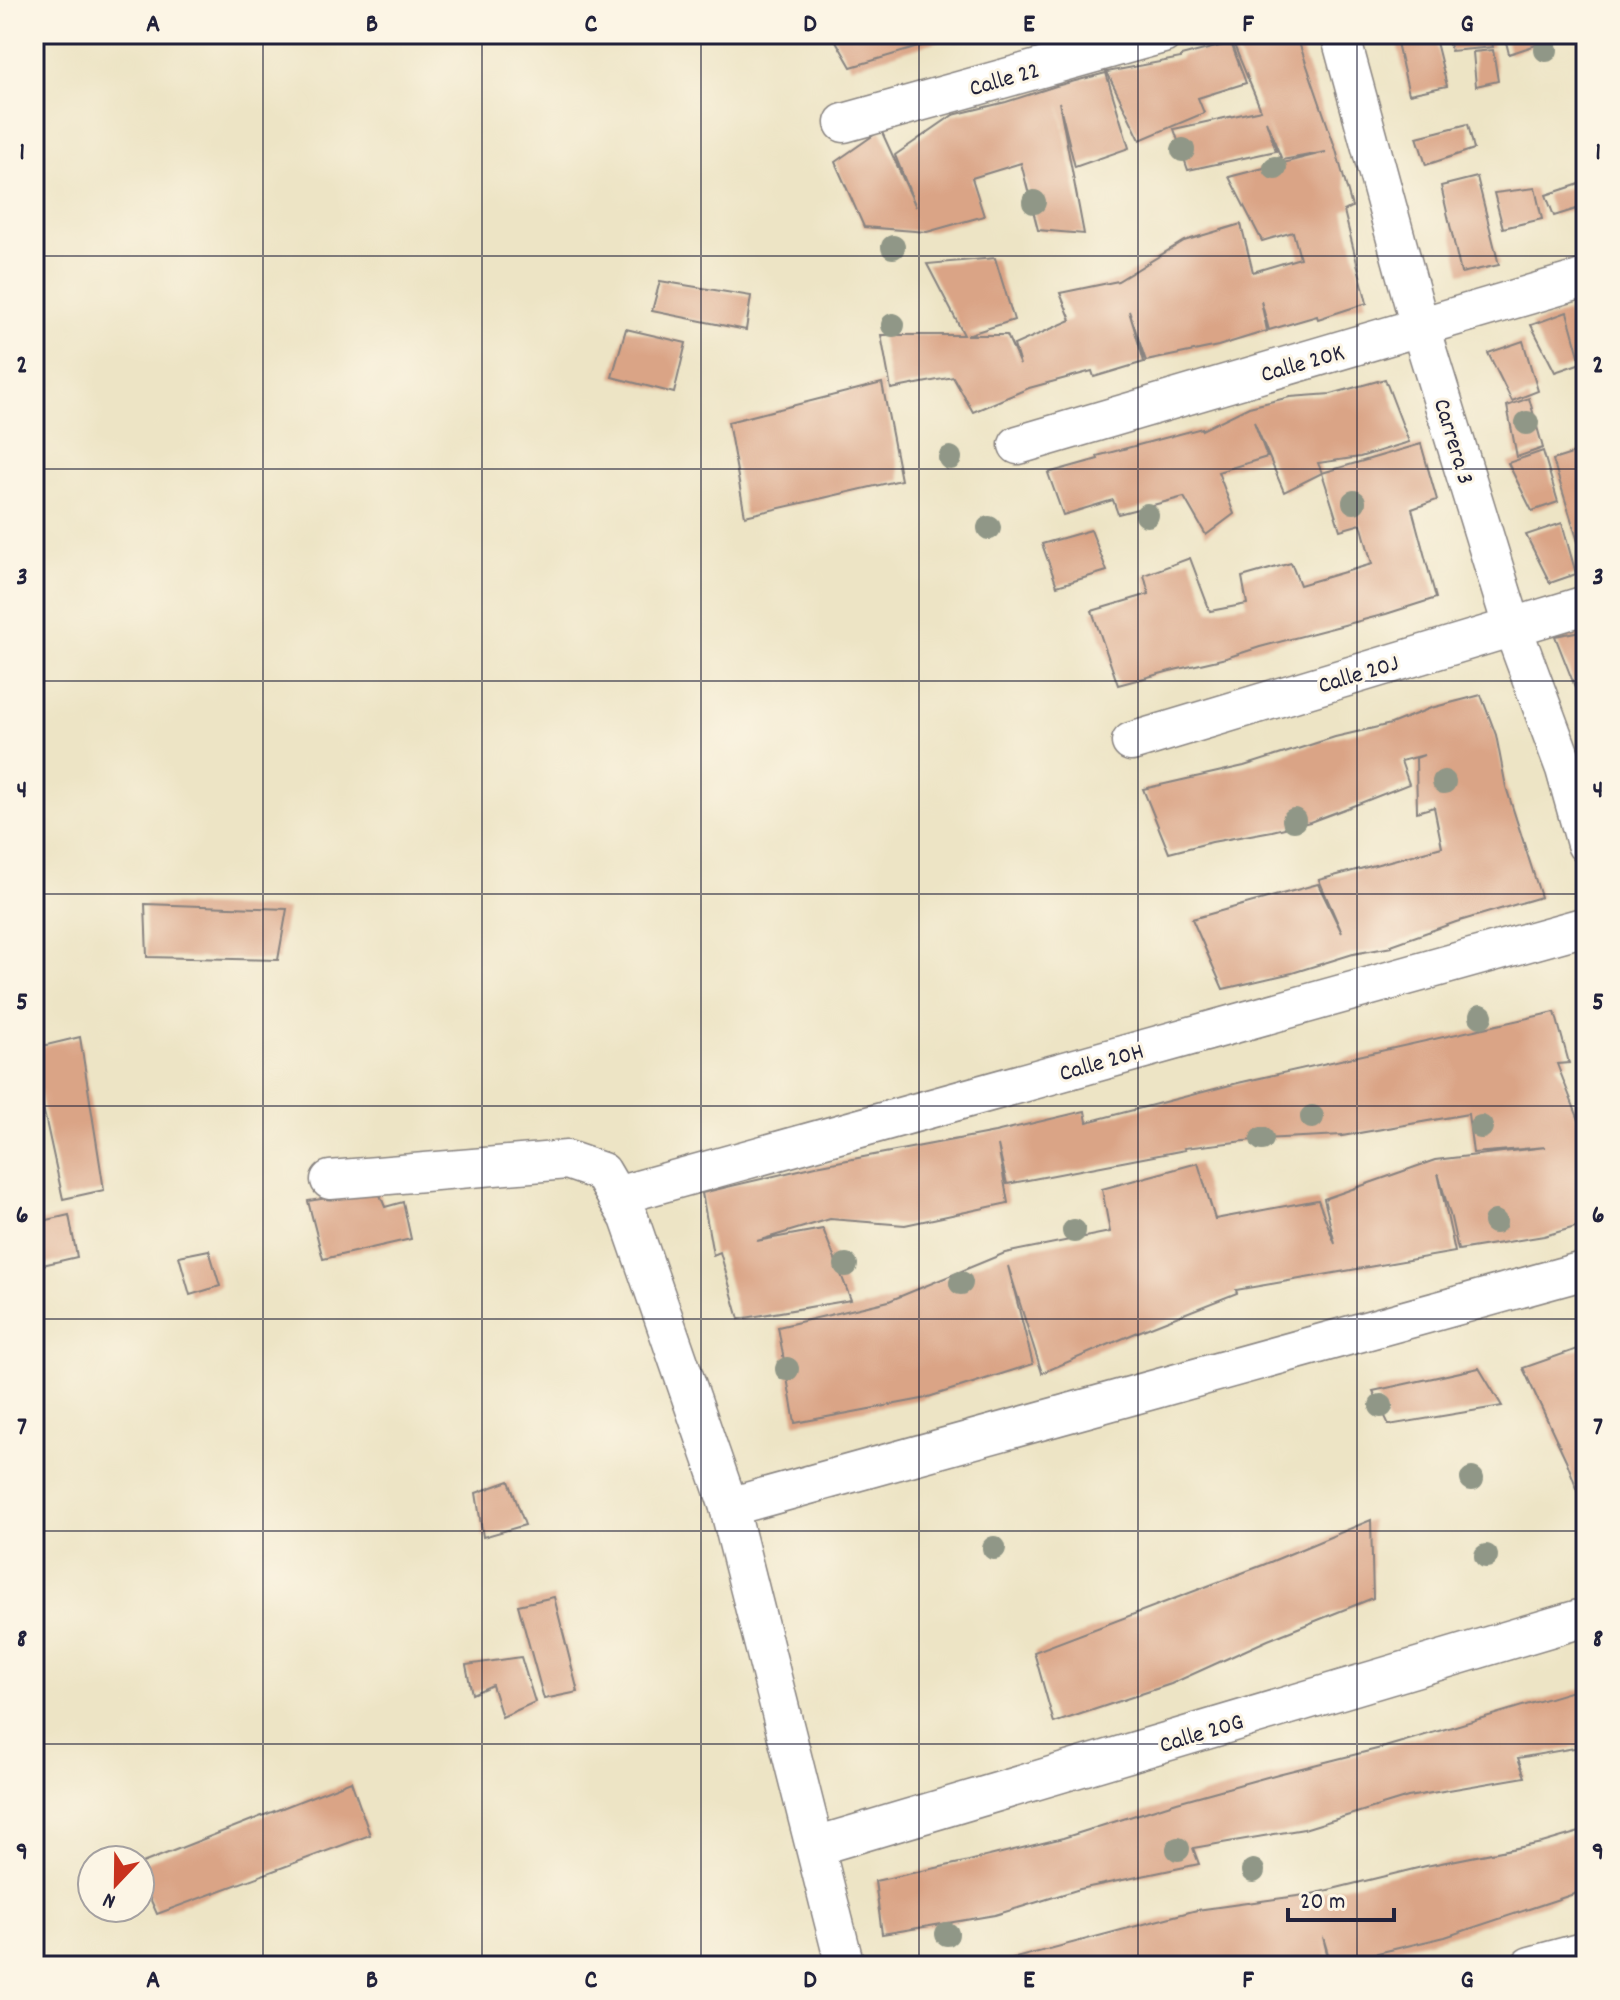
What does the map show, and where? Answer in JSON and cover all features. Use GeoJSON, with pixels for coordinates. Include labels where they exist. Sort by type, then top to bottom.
{"type":"FeatureCollection","features":[{"type":"Feature","properties":{"kind":"street","name":"Calle 22"},"geometry":{"type":"LineString","coordinates":[[844,123],[1163,34]]}},
{"type":"Feature","properties":{"kind":"street","name":"Carrera 3"},"geometry":{"type":"LineString","coordinates":[[1340,34],[1420,327],[1512,626],[1565,769],[1586,844]]}},
{"type":"Feature","properties":{"kind":"street","name":"Calle 20K"},"geometry":{"type":"LineString","coordinates":[[1018,445],[1586,278]]}},
{"type":"Feature","properties":{"kind":"street","name":"Calle 20J"},"geometry":{"type":"LineString","coordinates":[[1131,742],[1586,605]]}},
{"type":"Feature","properties":{"kind":"street","name":"Calle 20H"},"geometry":{"type":"LineString","coordinates":[[616,1196],[1586,926]]}},
{"type":"Feature","properties":{"kind":"street"},"geometry":{"type":"LineString","coordinates":[[330,1180],[567,1160],[602,1172],[629,1218],[729,1507],[845,1966]]}},
{"type":"Feature","properties":{"kind":"street"},"geometry":{"type":"LineString","coordinates":[[729,1507],[1586,1270]]}},
{"type":"Feature","properties":{"kind":"street","name":"Calle 20G"},"geometry":{"type":"LineString","coordinates":[[816,1846],[1586,1617]]}},
{"type":"Feature","properties":{"kind":"street"},"geometry":{"type":"LineString","coordinates":[[1530,1966],[1586,1951]]}},
{"type":"Feature","properties":{"kind":"building"},"geometry":{"type":"Polygon","coordinates":[[[832,34],[947,34],[949,38],[851,67],[832,34]]]}},
{"type":"Feature","properties":{"kind":"building"},"geometry":{"type":"Polygon","coordinates":[[[951,34],[979,34],[979,35],[956,42],[951,34]]]}},
{"type":"Feature","properties":{"kind":"building"},"geometry":{"type":"Polygon","coordinates":[[[1262,34],[1296,34],[1352,207],[1344,211],[1367,303],[1318,319],[1317,316],[1269,330],[1261,301],[1267,331],[1218,346],[1146,361],[1129,311],[1144,362],[1094,377],[1092,371],[1029,388],[973,412],[953,377],[891,389],[881,335],[964,335],[927,264],[995,258],[1014,320],[967,335],[1007,335],[1020,365],[1014,345],[1071,320],[1060,293],[1118,281],[1184,241],[1241,224],[1253,272],[1300,258],[1293,232],[1262,241],[1229,177],[1326,152],[1282,160],[1266,121],[1276,151],[1188,170],[1174,129],[1261,110],[1232,40],[1262,34]]]}},
{"type":"Feature","properties":{"kind":"building"},"geometry":{"type":"Polygon","coordinates":[[[1395,34],[1434,34],[1447,86],[1409,94],[1395,34]]]}},
{"type":"Feature","properties":{"kind":"building"},"geometry":{"type":"Polygon","coordinates":[[[1446,34],[1490,34],[1493,47],[1451,51],[1446,34]]]}},
{"type":"Feature","properties":{"kind":"building"},"geometry":{"type":"Polygon","coordinates":[[[1504,34],[1543,34],[1545,42],[1509,54],[1504,34]]]}},
{"type":"Feature","properties":{"kind":"building"},"geometry":{"type":"Polygon","coordinates":[[[1231,43],[1246,83],[1198,98],[1204,113],[1140,140],[1107,72],[1181,58],[1231,43]]]}},
{"type":"Feature","properties":{"kind":"building"},"geometry":{"type":"Polygon","coordinates":[[[1493,50],[1498,81],[1476,86],[1473,52],[1493,50]]]}},
{"type":"Feature","properties":{"kind":"building"},"geometry":{"type":"Polygon","coordinates":[[[1106,73],[1129,148],[1075,167],[1059,102],[1084,234],[1038,230],[1021,163],[972,178],[984,216],[927,232],[864,227],[835,162],[881,130],[916,207],[895,155],[953,115],[1106,73]]]}},
{"type":"Feature","properties":{"kind":"building"},"geometry":{"type":"Polygon","coordinates":[[[1468,124],[1474,149],[1426,165],[1417,137],[1468,124]]]}},
{"type":"Feature","properties":{"kind":"building"},"geometry":{"type":"Polygon","coordinates":[[[1477,177],[1499,265],[1461,273],[1441,186],[1477,177]]]}},
{"type":"Feature","properties":{"kind":"building"},"geometry":{"type":"Polygon","coordinates":[[[1586,182],[1586,206],[1554,216],[1546,195],[1586,182]]]}},
{"type":"Feature","properties":{"kind":"building"},"geometry":{"type":"Polygon","coordinates":[[[1535,188],[1542,219],[1503,228],[1494,193],[1535,188]]]}},
{"type":"Feature","properties":{"kind":"building"},"geometry":{"type":"Polygon","coordinates":[[[660,281],[751,296],[746,330],[652,311],[660,281]]]}},
{"type":"Feature","properties":{"kind":"building"},"geometry":{"type":"Polygon","coordinates":[[[1567,312],[1581,363],[1555,372],[1531,325],[1567,312]]]}},
{"type":"Feature","properties":{"kind":"building"},"geometry":{"type":"Polygon","coordinates":[[[626,329],[686,343],[674,393],[612,377],[626,329]]]}},
{"type":"Feature","properties":{"kind":"building"},"geometry":{"type":"Polygon","coordinates":[[[1523,341],[1538,391],[1512,401],[1488,353],[1523,341]]]}},
{"type":"Feature","properties":{"kind":"building"},"geometry":{"type":"Polygon","coordinates":[[[1385,379],[1409,442],[1360,457],[1318,463],[1322,473],[1284,492],[1254,422],[1267,457],[1218,472],[1234,514],[1206,535],[1184,497],[1118,514],[1113,500],[1063,515],[1048,473],[1098,459],[1097,456],[1202,430],[1249,407],[1290,397],[1331,394],[1385,379]]]}},
{"type":"Feature","properties":{"kind":"building"},"geometry":{"type":"Polygon","coordinates":[[[882,383],[901,480],[745,516],[728,422],[882,383]]]}},
{"type":"Feature","properties":{"kind":"building"},"geometry":{"type":"Polygon","coordinates":[[[1529,398],[1543,448],[1517,457],[1507,406],[1529,398]]]}},
{"type":"Feature","properties":{"kind":"building"},"geometry":{"type":"Polygon","coordinates":[[[1421,444],[1437,500],[1412,509],[1436,598],[1226,658],[1118,685],[1092,611],[1149,594],[1144,575],[1190,558],[1210,611],[1247,604],[1242,577],[1291,563],[1300,585],[1372,564],[1361,524],[1340,530],[1322,473],[1421,444]]]}},
{"type":"Feature","properties":{"kind":"building"},"geometry":{"type":"Polygon","coordinates":[[[1543,451],[1558,502],[1532,511],[1508,463],[1543,451]]]}},
{"type":"Feature","properties":{"kind":"building"},"geometry":{"type":"Polygon","coordinates":[[[1581,451],[1586,466],[1586,557],[1583,558],[1553,460],[1581,451]]]}},
{"type":"Feature","properties":{"kind":"building"},"geometry":{"type":"Polygon","coordinates":[[[1562,523],[1576,574],[1550,583],[1526,535],[1562,523]]]}},
{"type":"Feature","properties":{"kind":"building"},"geometry":{"type":"Polygon","coordinates":[[[1091,530],[1107,571],[1057,586],[1042,544],[1091,530]]]}},
{"type":"Feature","properties":{"kind":"building"},"geometry":{"type":"Polygon","coordinates":[[[1586,630],[1586,715],[1555,636],[1586,630]]]}},
{"type":"Feature","properties":{"kind":"building"},"geometry":{"type":"Polygon","coordinates":[[[1481,695],[1496,735],[1506,787],[1541,897],[1456,922],[1392,947],[1353,954],[1292,973],[1223,989],[1192,919],[1318,884],[1342,933],[1319,880],[1442,847],[1434,807],[1417,812],[1416,758],[1424,755],[1401,761],[1409,784],[1358,804],[1310,822],[1169,853],[1143,789],[1244,766],[1481,695]]]}},
{"type":"Feature","properties":{"kind":"building"},"geometry":{"type":"Polygon","coordinates":[[[145,904],[287,909],[278,960],[147,957],[145,904]]]}},
{"type":"Feature","properties":{"kind":"building"},"geometry":{"type":"Polygon","coordinates":[[[1555,1012],[1569,1063],[1557,1064],[1586,1138],[1586,1224],[1544,1236],[1458,1250],[1438,1173],[1455,1252],[1236,1290],[1237,1293],[1042,1373],[1008,1266],[1033,1364],[922,1399],[795,1423],[778,1327],[889,1301],[1005,1253],[1110,1232],[1102,1189],[1198,1163],[1215,1219],[1318,1200],[1335,1244],[1324,1199],[1435,1160],[1546,1147],[1473,1153],[1468,1114],[1342,1136],[1262,1139],[1184,1148],[1007,1184],[998,1145],[1008,1203],[905,1225],[830,1219],[757,1241],[823,1229],[851,1300],[739,1319],[720,1252],[713,1255],[702,1193],[816,1166],[995,1132],[1085,1111],[1087,1122],[1238,1083],[1555,1012]]]}},
{"type":"Feature","properties":{"kind":"building"},"geometry":{"type":"Polygon","coordinates":[[[80,1037],[104,1190],[63,1199],[34,1066],[34,1048],[80,1037]]]}},
{"type":"Feature","properties":{"kind":"building"},"geometry":{"type":"Polygon","coordinates":[[[378,1190],[385,1207],[403,1202],[411,1239],[323,1259],[308,1201],[378,1190]]]}},
{"type":"Feature","properties":{"kind":"building"},"geometry":{"type":"Polygon","coordinates":[[[69,1215],[77,1257],[34,1267],[34,1223],[69,1215]]]}},
{"type":"Feature","properties":{"kind":"building"},"geometry":{"type":"Polygon","coordinates":[[[209,1250],[220,1286],[190,1295],[179,1256],[209,1250]]]}},
{"type":"Feature","properties":{"kind":"building"},"geometry":{"type":"Polygon","coordinates":[[[1586,1346],[1586,1512],[1566,1460],[1523,1368],[1586,1346]]]}},
{"type":"Feature","properties":{"kind":"building"},"geometry":{"type":"Polygon","coordinates":[[[1479,1368],[1502,1406],[1389,1425],[1373,1391],[1479,1368]]]}},
{"type":"Feature","properties":{"kind":"building"},"geometry":{"type":"Polygon","coordinates":[[[509,1481],[525,1525],[483,1537],[476,1493],[509,1481]]]}},
{"type":"Feature","properties":{"kind":"building"},"geometry":{"type":"Polygon","coordinates":[[[1371,1520],[1373,1598],[1268,1640],[1171,1684],[1054,1723],[1034,1652],[1263,1565],[1371,1520]]]}},
{"type":"Feature","properties":{"kind":"building"},"geometry":{"type":"Polygon","coordinates":[[[554,1597],[578,1692],[544,1699],[518,1605],[554,1597]]]}},
{"type":"Feature","properties":{"kind":"building"},"geometry":{"type":"Polygon","coordinates":[[[521,1657],[535,1702],[502,1717],[492,1685],[472,1694],[466,1665],[521,1657]]]}},
{"type":"Feature","properties":{"kind":"building"},"geometry":{"type":"Polygon","coordinates":[[[1586,1687],[1586,1746],[1518,1758],[1525,1777],[1408,1797],[1304,1829],[1193,1848],[1199,1864],[1080,1889],[995,1915],[882,1934],[875,1881],[1063,1838],[1177,1802],[1385,1747],[1586,1687]]]}},
{"type":"Feature","properties":{"kind":"building"},"geometry":{"type":"Polygon","coordinates":[[[351,1781],[370,1835],[157,1914],[156,1858],[351,1781]]]}},
{"type":"Feature","properties":{"kind":"building"},"geometry":{"type":"Polygon","coordinates":[[[1586,1830],[1586,1890],[1445,1937],[1331,1964],[1323,1937],[1329,1962],[1314,1966],[985,1966],[1197,1910],[1312,1894],[1426,1866],[1542,1843],[1586,1830]]]}}]}
